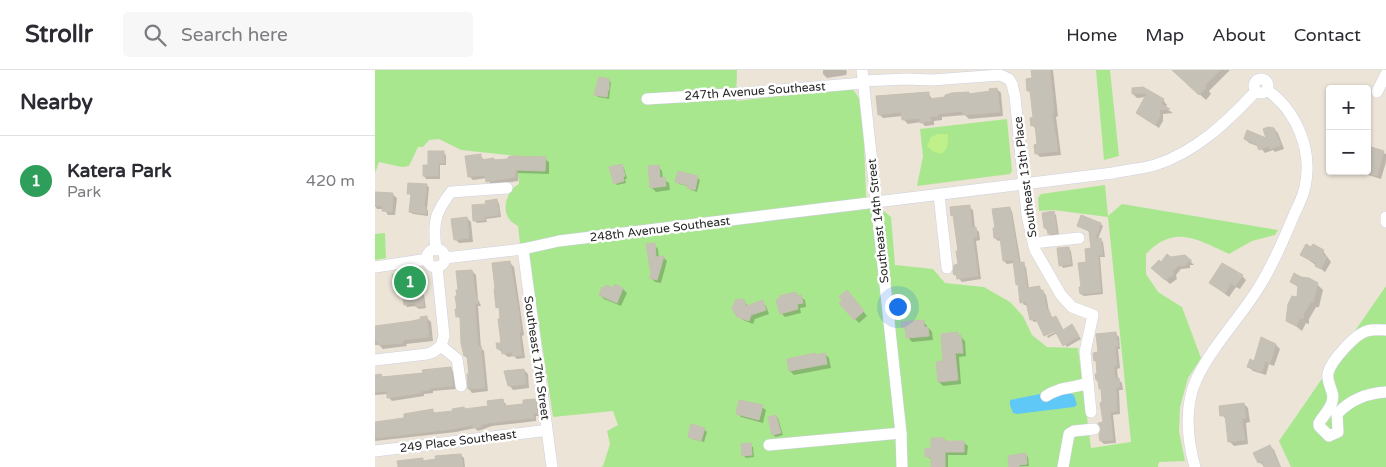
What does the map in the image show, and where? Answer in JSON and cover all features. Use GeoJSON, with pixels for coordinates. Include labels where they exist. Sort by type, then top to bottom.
{"type":"FeatureCollection","features":[{"type":"Feature","properties":{"kind":"street","name":"247th Avenue Southeast"},"geometry":{"type":"LineString","coordinates":[[647,99],[746,93],[863,78],[940,80],[1007,73]]}},
{"type":"Feature","properties":{"kind":"street","name":"Southeast 13th Place"},"geometry":{"type":"LineString","coordinates":[[1007,73],[1015,96],[1027,215],[1033,243],[1041,262],[1061,295],[1072,307],[1093,316],[1085,352],[1088,383]]}},
{"type":"Feature","properties":{"kind":"street"},"geometry":{"type":"LineString","coordinates":[[1377,92],[1386,74]]}},
{"type":"Feature","properties":{"kind":"street","name":"Southeast 14th Street"},"geometry":{"type":"LineString","coordinates":[[863,78],[901,432],[903,467]]}},
{"type":"Feature","properties":{"kind":"street","name":"248th Avenue Southeast"},"geometry":{"type":"LineString","coordinates":[[445,258],[523,249],[559,241],[1113,173],[1155,164],[1213,134],[1264,83]]}},
{"type":"Feature","properties":{"kind":"street"},"geometry":{"type":"LineString","coordinates":[[1195,467],[1190,447],[1189,426],[1190,400],[1196,379],[1212,352],[1259,287],[1286,236],[1305,188],[1306,153],[1299,131],[1287,109],[1264,83]]}},
{"type":"Feature","properties":{"kind":"street"},"geometry":{"type":"LineString","coordinates":[[436,250],[433,227],[440,206],[451,192],[507,188]]}},
{"type":"Feature","properties":{"kind":"street"},"geometry":{"type":"LineString","coordinates":[[939,195],[947,268]]}},
{"type":"Feature","properties":{"kind":"street"},"geometry":{"type":"LineString","coordinates":[[1386,217],[1386,222]]}},
{"type":"Feature","properties":{"kind":"street"},"geometry":{"type":"LineString","coordinates":[[1033,243],[1079,238]]}},
{"type":"Feature","properties":{"kind":"street","name":"Southeast 17th Street"},"geometry":{"type":"LineString","coordinates":[[523,249],[552,467]]}},
{"type":"Feature","properties":{"kind":"street"},"geometry":{"type":"LineString","coordinates":[[375,268],[432,263],[442,265],[445,258],[441,251],[430,252],[432,263],[444,336],[441,346],[427,354],[375,360]]}},
{"type":"Feature","properties":{"kind":"street"},"geometry":{"type":"LineString","coordinates":[[1386,330],[1372,330],[1360,334],[1353,339],[1332,365],[1328,379],[1332,400],[1330,408],[1319,423],[1319,426],[1329,436],[1334,435],[1338,432],[1337,414],[1344,407],[1354,400],[1386,392]]}},
{"type":"Feature","properties":{"kind":"street"},"geometry":{"type":"LineString","coordinates":[[441,346],[457,359],[461,386]]}},
{"type":"Feature","properties":{"kind":"street"},"geometry":{"type":"LineString","coordinates":[[1046,396],[1056,390],[1088,383],[1091,412]]}},
{"type":"Feature","properties":{"kind":"street"},"geometry":{"type":"LineString","coordinates":[[1063,467],[1069,434],[1073,431],[1094,429]]}},
{"type":"Feature","properties":{"kind":"street","name":"249 Place Southeast"},"geometry":{"type":"LineString","coordinates":[[375,451],[541,431]]}},
{"type":"Feature","properties":{"kind":"street"},"geometry":{"type":"LineString","coordinates":[[769,445],[901,432]]}},
{"type":"Feature","properties":{"kind":"green space"},"geometry":{"type":"Polygon","coordinates":[[[375,70],[737,70],[736,101],[852,88],[859,98],[864,141],[866,196],[891,217],[895,265],[933,269],[945,283],[984,287],[1010,302],[1023,316],[1032,335],[1047,347],[1078,348],[1091,448],[1131,442],[1108,217],[1053,210],[1039,211],[1038,198],[1041,194],[1105,185],[1108,216],[1122,204],[1278,230],[1275,235],[1252,241],[1229,254],[1196,239],[1176,237],[1166,239],[1146,254],[1146,274],[1158,292],[1182,307],[1201,358],[1188,378],[1180,407],[1179,431],[1185,461],[1159,462],[1158,467],[601,467],[610,444],[607,431],[618,425],[613,411],[553,417],[529,258],[520,243],[518,226],[509,219],[506,210],[509,194],[519,184],[516,156],[461,150],[439,139],[429,140],[423,147],[418,147],[409,166],[402,167],[379,162],[375,173],[375,70]]]}},
{"type":"Feature","properties":{"kind":"green space"},"geometry":{"type":"Polygon","coordinates":[[[1096,70],[1110,70],[1119,156],[1104,160],[1096,70]]]}},
{"type":"Feature","properties":{"kind":"green space"},"geometry":{"type":"Polygon","coordinates":[[[1007,119],[1012,171],[1010,174],[917,186],[923,156],[920,129],[1007,119]]]}},
{"type":"Feature","properties":{"kind":"green space"},"geometry":{"type":"Polygon","coordinates":[[[938,134],[948,134],[947,148],[941,154],[934,152],[927,146],[931,137],[938,134]]]}},
{"type":"Feature","properties":{"kind":"green space"},"geometry":{"type":"Polygon","coordinates":[[[385,233],[386,258],[375,260],[375,234],[385,233]]]}},
{"type":"Feature","properties":{"kind":"green space"},"geometry":{"type":"Polygon","coordinates":[[[420,271],[427,276],[427,288],[394,292],[392,274],[420,271]]]}},
{"type":"Feature","properties":{"kind":"green space"},"geometry":{"type":"Polygon","coordinates":[[[1386,286],[1386,467],[1291,467],[1279,441],[1386,286]]]}},
{"type":"Feature","properties":{"kind":"water"},"geometry":{"type":"Polygon","coordinates":[[[1045,393],[1069,393],[1074,395],[1077,405],[1074,407],[1013,413],[1010,400],[1045,393]]]}},
{"type":"Feature","properties":{"kind":"building"},"geometry":{"type":"Polygon","coordinates":[[[1031,70],[1050,70],[1054,113],[1052,113],[1058,151],[1035,154],[1034,145],[1037,144],[1035,125],[1031,126],[1030,118],[1033,117],[1030,91],[1027,91],[1026,79],[1032,78],[1031,70]]]}},
{"type":"Feature","properties":{"kind":"building"},"geometry":{"type":"Polygon","coordinates":[[[1172,70],[1220,70],[1205,85],[1206,88],[1199,95],[1172,70]]]}},
{"type":"Feature","properties":{"kind":"building"},"geometry":{"type":"Polygon","coordinates":[[[599,77],[609,79],[607,97],[594,95],[599,77]]]}},
{"type":"Feature","properties":{"kind":"building"},"geometry":{"type":"Polygon","coordinates":[[[1143,87],[1164,99],[1161,104],[1170,109],[1159,110],[1160,116],[1155,125],[1136,113],[1147,93],[1132,94],[1132,88],[1143,87]]]}},
{"type":"Feature","properties":{"kind":"building"},"geometry":{"type":"Polygon","coordinates":[[[997,88],[1000,112],[963,115],[963,111],[938,114],[938,116],[930,117],[931,121],[920,123],[919,118],[902,120],[901,112],[878,115],[876,96],[929,92],[929,99],[945,97],[945,95],[952,93],[969,92],[969,94],[997,88]]]}},
{"type":"Feature","properties":{"kind":"building"},"geometry":{"type":"Polygon","coordinates":[[[1268,127],[1274,128],[1281,145],[1270,149],[1269,146],[1259,150],[1257,145],[1244,139],[1247,130],[1266,138],[1263,129],[1268,127]]]}},
{"type":"Feature","properties":{"kind":"building"},"geometry":{"type":"Polygon","coordinates":[[[1371,147],[1384,151],[1377,176],[1371,174],[1371,147]]]}},
{"type":"Feature","properties":{"kind":"building"},"geometry":{"type":"Polygon","coordinates":[[[428,151],[444,151],[444,163],[438,163],[438,176],[423,176],[423,165],[428,165],[428,151]]]}},
{"type":"Feature","properties":{"kind":"building"},"geometry":{"type":"Polygon","coordinates":[[[481,154],[481,160],[494,158],[494,160],[508,159],[508,157],[512,156],[546,157],[545,171],[515,170],[515,177],[486,182],[485,175],[468,177],[465,156],[481,154]]]}},
{"type":"Feature","properties":{"kind":"building"},"geometry":{"type":"Polygon","coordinates":[[[622,164],[625,176],[623,177],[624,181],[614,184],[609,167],[622,164]]]}},
{"type":"Feature","properties":{"kind":"building"},"geometry":{"type":"Polygon","coordinates":[[[659,165],[660,178],[665,177],[666,186],[650,188],[648,166],[659,165]]]}},
{"type":"Feature","properties":{"kind":"building"},"geometry":{"type":"Polygon","coordinates":[[[678,171],[698,176],[695,190],[687,188],[687,185],[675,182],[678,171]]]}},
{"type":"Feature","properties":{"kind":"building"},"geometry":{"type":"Polygon","coordinates":[[[408,183],[427,184],[424,207],[426,207],[426,214],[409,212],[411,194],[407,194],[408,183]]]}},
{"type":"Feature","properties":{"kind":"building"},"geometry":{"type":"Polygon","coordinates":[[[375,192],[393,193],[392,212],[382,211],[383,206],[375,205],[375,192]]]}},
{"type":"Feature","properties":{"kind":"building"},"geometry":{"type":"Polygon","coordinates":[[[497,199],[499,215],[484,217],[485,220],[473,221],[472,205],[486,204],[485,201],[497,199]]]}},
{"type":"Feature","properties":{"kind":"building"},"geometry":{"type":"Polygon","coordinates":[[[970,205],[972,228],[976,227],[977,237],[973,238],[978,276],[957,279],[956,274],[954,275],[953,272],[954,265],[958,264],[956,251],[958,251],[953,215],[951,216],[950,207],[970,205]]]}},
{"type":"Feature","properties":{"kind":"building"},"geometry":{"type":"Polygon","coordinates":[[[1010,207],[1019,263],[1024,262],[1027,288],[1040,286],[1040,291],[1043,290],[1047,310],[1049,310],[1051,318],[1056,316],[1063,330],[1072,324],[1079,336],[1063,346],[1055,331],[1044,336],[1036,319],[1030,320],[1026,302],[1020,303],[1013,260],[1003,261],[1000,238],[994,238],[993,228],[995,228],[992,209],[1010,207]]]}},
{"type":"Feature","properties":{"kind":"building"},"geometry":{"type":"Polygon","coordinates":[[[1054,211],[1057,233],[1048,234],[1047,228],[1044,228],[1042,213],[1054,211]]]}},
{"type":"Feature","properties":{"kind":"building"},"geometry":{"type":"Polygon","coordinates":[[[1081,215],[1101,223],[1095,239],[1101,238],[1103,255],[1098,255],[1101,292],[1080,294],[1078,263],[1086,262],[1085,249],[1091,248],[1089,231],[1077,226],[1081,215]]]}},
{"type":"Feature","properties":{"kind":"building"},"geometry":{"type":"Polygon","coordinates":[[[467,217],[469,238],[454,240],[451,219],[467,217]]]}},
{"type":"Feature","properties":{"kind":"building"},"geometry":{"type":"Polygon","coordinates":[[[655,243],[656,257],[664,256],[657,280],[649,278],[651,274],[646,244],[655,243]]]}},
{"type":"Feature","properties":{"kind":"building"},"geometry":{"type":"Polygon","coordinates":[[[1306,244],[1311,247],[1313,244],[1324,250],[1322,254],[1327,257],[1321,269],[1315,266],[1316,263],[1300,255],[1306,244]]]}},
{"type":"Feature","properties":{"kind":"building"},"geometry":{"type":"Polygon","coordinates":[[[1069,247],[1071,264],[1059,266],[1057,248],[1069,247]]]}},
{"type":"Feature","properties":{"kind":"building"},"geometry":{"type":"Polygon","coordinates":[[[1167,254],[1171,257],[1185,255],[1192,261],[1187,261],[1187,265],[1177,266],[1173,271],[1173,275],[1165,280],[1151,268],[1159,260],[1161,262],[1167,254]]]}},
{"type":"Feature","properties":{"kind":"building"},"geometry":{"type":"Polygon","coordinates":[[[510,261],[519,313],[522,355],[512,356],[512,352],[502,354],[502,349],[497,349],[496,343],[501,343],[498,319],[500,319],[499,307],[496,308],[492,263],[510,261]]]}},
{"type":"Feature","properties":{"kind":"building"},"geometry":{"type":"Polygon","coordinates":[[[1222,263],[1243,275],[1235,286],[1231,283],[1225,293],[1209,283],[1222,263]]]}},
{"type":"Feature","properties":{"kind":"building"},"geometry":{"type":"Polygon","coordinates":[[[472,270],[478,303],[475,303],[478,347],[481,346],[485,388],[468,389],[467,356],[464,356],[461,343],[460,317],[456,317],[455,296],[457,296],[456,290],[458,290],[456,271],[472,270]]]}},
{"type":"Feature","properties":{"kind":"building"},"geometry":{"type":"Polygon","coordinates":[[[1294,273],[1318,283],[1313,302],[1311,302],[1304,313],[1303,319],[1300,318],[1296,326],[1286,321],[1288,304],[1292,296],[1297,297],[1298,286],[1290,282],[1294,273]]]}},
{"type":"Feature","properties":{"kind":"building"},"geometry":{"type":"Polygon","coordinates":[[[615,284],[623,288],[617,303],[599,295],[602,287],[605,288],[606,285],[613,288],[615,284]]]}},
{"type":"Feature","properties":{"kind":"building"},"geometry":{"type":"Polygon","coordinates":[[[847,290],[864,311],[854,320],[839,303],[842,300],[839,297],[847,290]]]}},
{"type":"Feature","properties":{"kind":"building"},"geometry":{"type":"Polygon","coordinates":[[[422,291],[424,306],[416,307],[415,303],[404,305],[402,293],[422,291]]]}},
{"type":"Feature","properties":{"kind":"building"},"geometry":{"type":"Polygon","coordinates":[[[796,292],[797,296],[801,295],[803,303],[797,304],[798,309],[780,314],[776,300],[780,299],[779,296],[796,292]]]}},
{"type":"Feature","properties":{"kind":"building"},"geometry":{"type":"Polygon","coordinates":[[[736,299],[744,299],[746,306],[763,300],[766,310],[751,315],[749,321],[737,317],[732,309],[736,299]]]}},
{"type":"Feature","properties":{"kind":"building"},"geometry":{"type":"Polygon","coordinates":[[[427,316],[429,337],[403,340],[403,343],[378,345],[378,341],[375,341],[375,326],[412,321],[427,316]]]}},
{"type":"Feature","properties":{"kind":"building"},"geometry":{"type":"Polygon","coordinates":[[[924,320],[924,327],[928,327],[929,336],[906,338],[905,327],[902,328],[901,322],[924,320]]]}},
{"type":"Feature","properties":{"kind":"building"},"geometry":{"type":"Polygon","coordinates":[[[958,332],[958,336],[961,335],[963,353],[955,353],[958,380],[938,382],[936,362],[943,361],[941,334],[958,332]]]}},
{"type":"Feature","properties":{"kind":"building"},"geometry":{"type":"Polygon","coordinates":[[[1116,332],[1118,346],[1115,346],[1117,365],[1114,366],[1115,378],[1119,378],[1120,387],[1116,387],[1117,411],[1110,412],[1113,440],[1100,441],[1101,429],[1098,423],[1103,422],[1100,403],[1102,402],[1101,389],[1099,389],[1098,380],[1096,380],[1096,360],[1094,361],[1093,353],[1098,352],[1096,334],[1116,332]]]}},
{"type":"Feature","properties":{"kind":"building"},"geometry":{"type":"Polygon","coordinates":[[[1261,337],[1276,344],[1270,363],[1265,361],[1262,372],[1247,367],[1250,359],[1254,361],[1261,337]]]}},
{"type":"Feature","properties":{"kind":"building"},"geometry":{"type":"Polygon","coordinates":[[[815,353],[815,355],[825,353],[827,364],[789,371],[787,359],[815,353]]]}},
{"type":"Feature","properties":{"kind":"building"},"geometry":{"type":"Polygon","coordinates":[[[451,367],[453,386],[430,388],[430,390],[421,391],[421,393],[387,398],[387,391],[375,392],[375,375],[381,374],[382,377],[423,373],[422,370],[451,367]]]}},
{"type":"Feature","properties":{"kind":"building"},"geometry":{"type":"Polygon","coordinates":[[[524,369],[526,384],[508,386],[504,371],[524,369]]]}},
{"type":"Feature","properties":{"kind":"building"},"geometry":{"type":"Polygon","coordinates":[[[503,399],[504,406],[523,404],[523,400],[535,399],[537,413],[533,413],[534,418],[488,423],[481,425],[481,427],[473,428],[473,425],[375,438],[375,422],[404,418],[404,414],[433,409],[433,413],[453,411],[452,409],[464,407],[465,409],[488,406],[487,401],[503,399]]]}},
{"type":"Feature","properties":{"kind":"building"},"geometry":{"type":"Polygon","coordinates":[[[739,400],[763,405],[759,420],[736,414],[739,400]]]}},
{"type":"Feature","properties":{"kind":"building"},"geometry":{"type":"Polygon","coordinates":[[[1244,403],[1246,418],[1242,419],[1245,440],[1228,442],[1225,415],[1220,416],[1219,406],[1244,403]]]}},
{"type":"Feature","properties":{"kind":"building"},"geometry":{"type":"Polygon","coordinates":[[[776,415],[781,433],[772,435],[768,417],[776,415]]]}},
{"type":"Feature","properties":{"kind":"building"},"geometry":{"type":"Polygon","coordinates":[[[691,424],[705,428],[701,441],[688,437],[691,424]]]}},
{"type":"Feature","properties":{"kind":"building"},"geometry":{"type":"Polygon","coordinates":[[[931,438],[944,438],[945,441],[964,441],[964,452],[945,452],[945,467],[931,467],[931,457],[925,457],[925,448],[931,448],[931,438]]]}},
{"type":"Feature","properties":{"kind":"building"},"geometry":{"type":"Polygon","coordinates":[[[751,443],[752,455],[742,456],[741,444],[751,443]]]}},
{"type":"Feature","properties":{"kind":"building"},"geometry":{"type":"Polygon","coordinates":[[[1270,445],[1280,467],[1264,467],[1262,461],[1258,463],[1253,453],[1270,445]]]}},
{"type":"Feature","properties":{"kind":"building"},"geometry":{"type":"Polygon","coordinates":[[[1026,453],[1027,464],[1019,465],[1019,467],[1009,467],[1008,456],[1026,453]]]}},
{"type":"Feature","properties":{"kind":"building"},"geometry":{"type":"Polygon","coordinates":[[[461,454],[463,467],[398,467],[397,461],[423,458],[423,461],[436,459],[435,456],[461,454]]]}},
{"type":"Feature","properties":{"kind":"place","name":"Katera Park"},"geometry":{"type":"Point","coordinates":[410,282]}}]}
